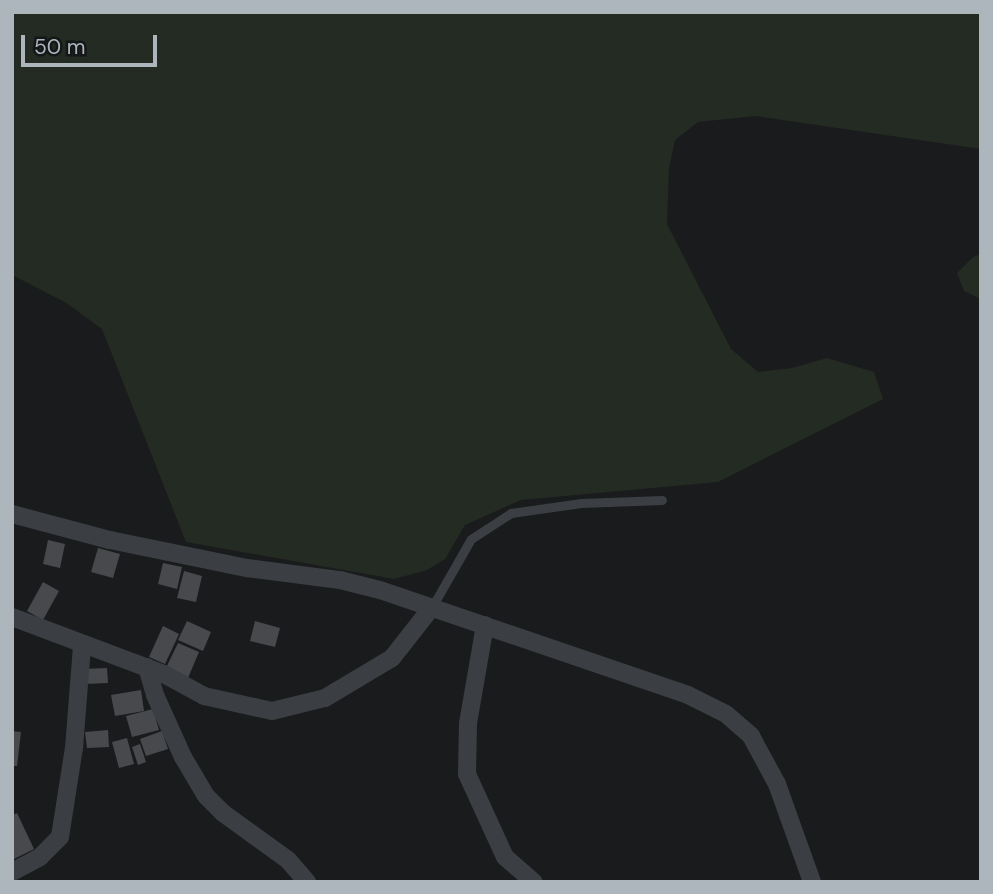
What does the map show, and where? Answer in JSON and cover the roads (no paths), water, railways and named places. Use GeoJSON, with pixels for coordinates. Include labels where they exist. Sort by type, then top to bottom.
{"type":"FeatureCollection","features":[{"type":"Feature","properties":{"kind":"street"},"geometry":{"type":"LineString","coordinates":[[14,517],[247,568],[340,580],[432,607],[676,691],[726,714],[751,736],[766,760],[812,882]]}},
{"type":"Feature","properties":{"kind":"street"},"geometry":{"type":"LineString","coordinates":[[14,621],[147,667],[204,696],[272,710],[325,698],[392,658],[432,607]]}},
{"type":"Feature","properties":{"kind":"street"},"geometry":{"type":"LineString","coordinates":[[485,625],[468,723],[467,774],[505,857],[534,882]]}},
{"type":"Feature","properties":{"kind":"street"},"geometry":{"type":"LineString","coordinates":[[12,872],[40,856],[60,837],[74,748],[82,646]]}},
{"type":"Feature","properties":{"kind":"street"},"geometry":{"type":"LineString","coordinates":[[147,667],[155,695],[183,757],[206,796],[223,813],[288,860],[307,882]]}},
{"type":"Feature","properties":{"kind":"lane"},"geometry":{"type":"LineString","coordinates":[[432,607],[471,539],[511,513],[581,503],[662,500]]}}]}
